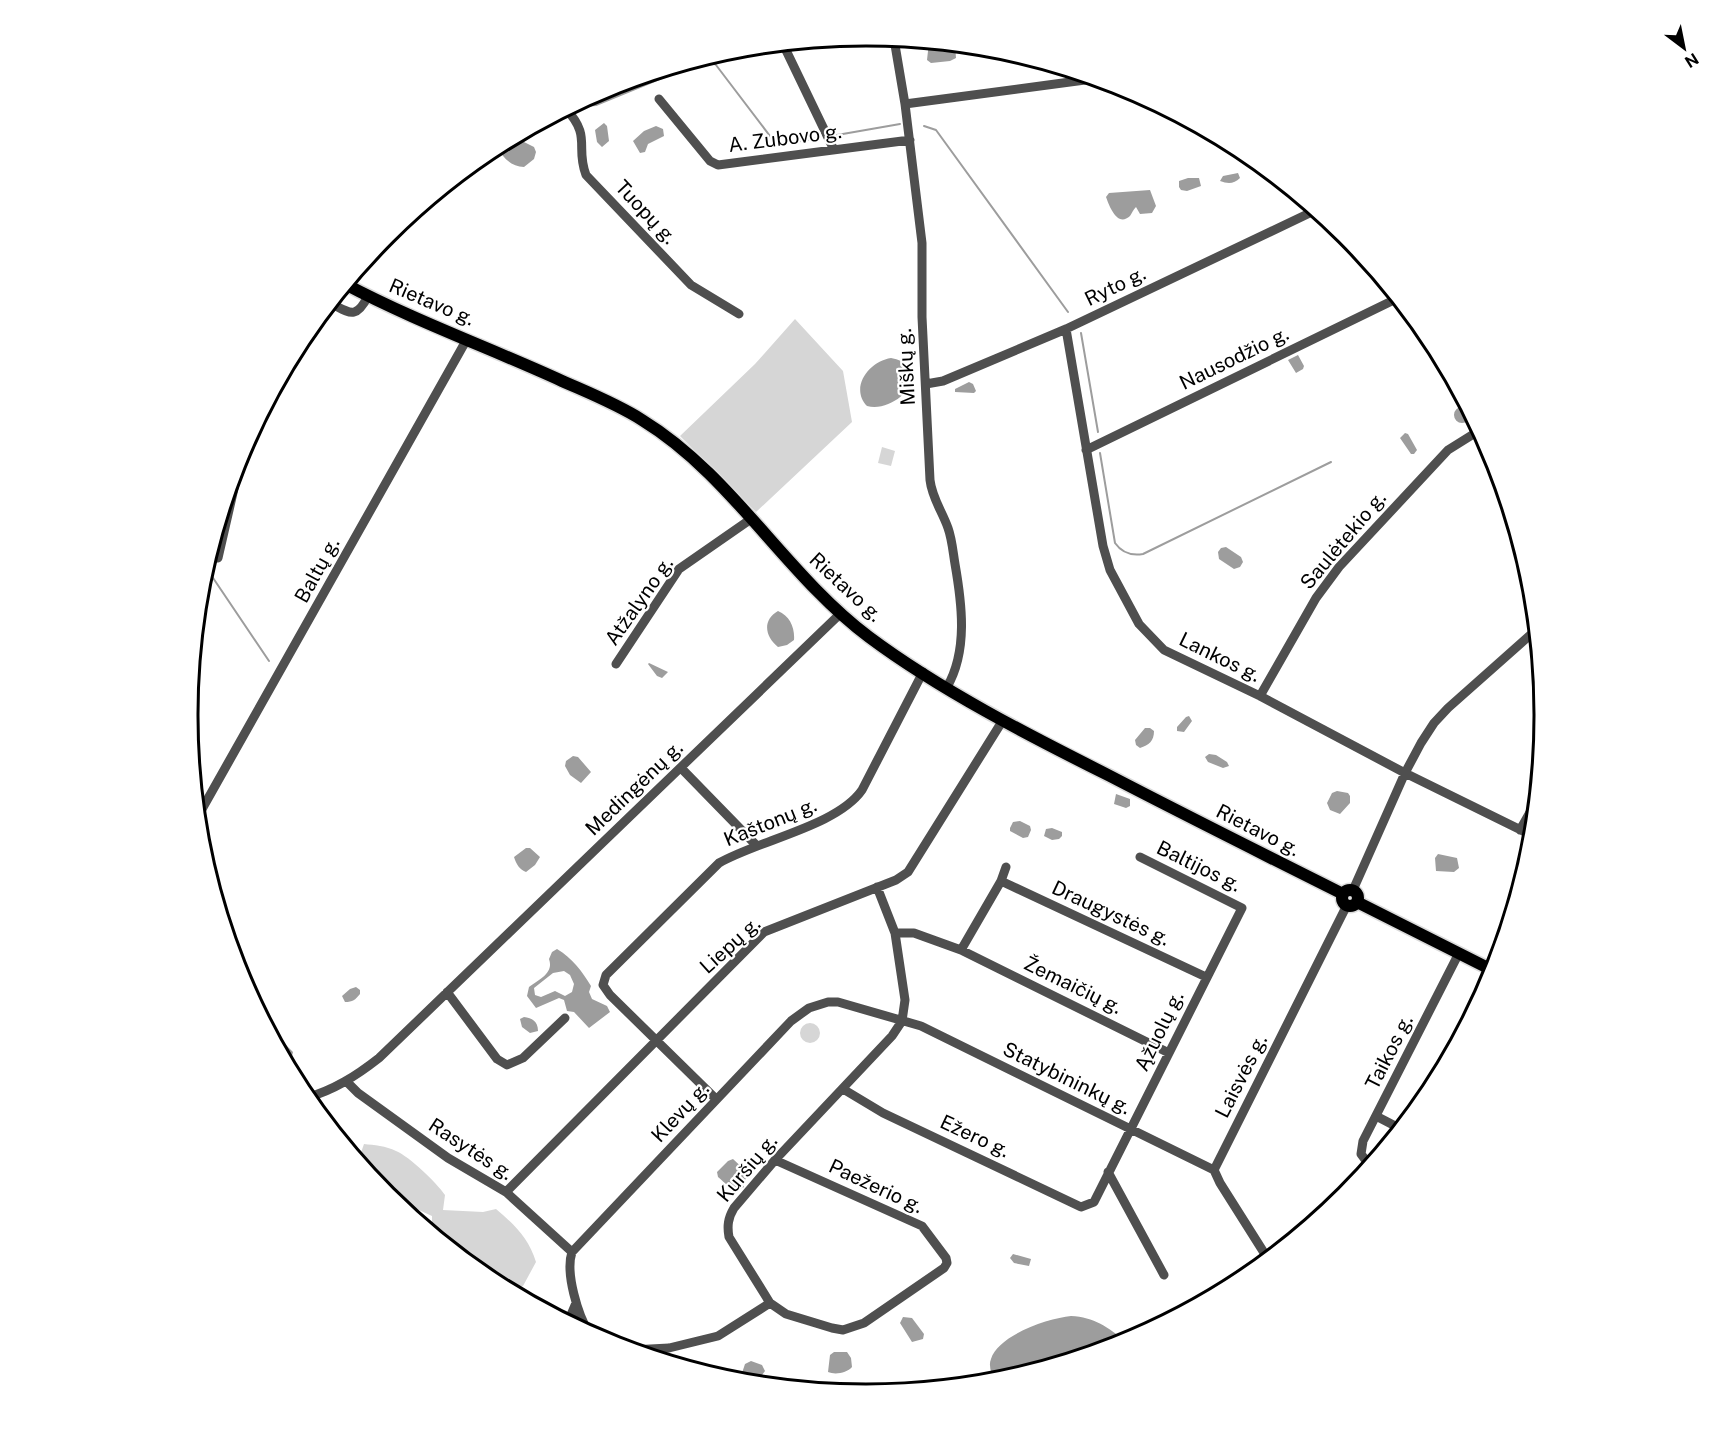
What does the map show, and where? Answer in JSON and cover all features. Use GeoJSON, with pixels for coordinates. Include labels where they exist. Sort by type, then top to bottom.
{"type":"FeatureCollection","features":[{"type":"Feature","properties":{"kind":"main road","name":"Rietavo g."},"geometry":{"type":"LineString","coordinates":[[352,288],[595,395],[642,420],[679,446],[841,614],[869,637],[947,687],[1065,754],[1486,967]]}},
{"type":"Feature","properties":{"kind":"street","name":"Miškų g."},"geometry":{"type":"LineString","coordinates":[[895,47],[910,140],[922,243],[922,317],[931,489],[948,529],[962,619],[954,673],[947,687]]}},
{"type":"Feature","properties":{"kind":"street"},"geometry":{"type":"LineString","coordinates":[[787,51],[834,150]]}},
{"type":"Feature","properties":{"kind":"street"},"geometry":{"type":"LineString","coordinates":[[905,104],[1078,81]]}},
{"type":"Feature","properties":{"kind":"street","name":"A. Zubovo g."},"geometry":{"type":"LineString","coordinates":[[659,99],[710,161],[718,165],[910,140]]}},
{"type":"Feature","properties":{"kind":"street","name":"Tuopų g."},"geometry":{"type":"LineString","coordinates":[[571,115],[582,131],[586,175],[691,285],[739,314]]}},
{"type":"Feature","properties":{"kind":"street","name":"Ryto g."},"geometry":{"type":"LineString","coordinates":[[926,384],[943,381],[1066,329],[1309,214]]}},
{"type":"Feature","properties":{"kind":"street"},"geometry":{"type":"LineString","coordinates":[[337,307],[354,313],[360,310],[368,296]]}},
{"type":"Feature","properties":{"kind":"street","name":"Nausodžio g."},"geometry":{"type":"LineString","coordinates":[[1086,450],[1391,301]]}},
{"type":"Feature","properties":{"kind":"street","name":"Lankos g."},"geometry":{"type":"LineString","coordinates":[[1066,329],[1104,546],[1110,570],[1139,624],[1164,650],[1260,696],[1405,773],[1524,832]]}},
{"type":"Feature","properties":{"kind":"street","name":"Baltų g."},"geometry":{"type":"LineString","coordinates":[[204,806],[467,339]]}},
{"type":"Feature","properties":{"kind":"street","name":"Saulėtekio g."},"geometry":{"type":"LineString","coordinates":[[1260,696],[1316,598],[1339,567],[1448,450],[1473,434]]}},
{"type":"Feature","properties":{"kind":"street","name":"Atžalyno g."},"geometry":{"type":"LineString","coordinates":[[616,664],[679,569],[751,519]]}},
{"type":"Feature","properties":{"kind":"street"},"geometry":{"type":"LineString","coordinates":[[218,558],[227,521]]}},
{"type":"Feature","properties":{"kind":"street","name":"Medingėnų g."},"geometry":{"type":"LineString","coordinates":[[316,1094],[346,1081],[379,1058],[841,614]]}},
{"type":"Feature","properties":{"kind":"street","name":"Laisvės g."},"geometry":{"type":"LineString","coordinates":[[1214,1170],[1350,898],[1405,773],[1421,743],[1448,708],[1530,635]]}},
{"type":"Feature","properties":{"kind":"street","name":"Kaštonų g."},"geometry":{"type":"LineString","coordinates":[[656,1041],[610,995],[603,985],[606,975],[711,868],[728,858],[831,816],[856,799],[923,672]]}},
{"type":"Feature","properties":{"kind":"street","name":"Liepų g."},"geometry":{"type":"LineString","coordinates":[[506,1192],[764,932],[896,880],[908,872],[1003,720]]}},
{"type":"Feature","properties":{"kind":"street"},"geometry":{"type":"LineString","coordinates":[[681,768],[754,841],[756,846]]}},
{"type":"Feature","properties":{"kind":"street"},"geometry":{"type":"LineString","coordinates":[[1520,830],[1526,819]]}},
{"type":"Feature","properties":{"kind":"street","name":"Baltijos g."},"geometry":{"type":"LineString","coordinates":[[1140,857],[1242,908]]}},
{"type":"Feature","properties":{"kind":"street"},"geometry":{"type":"LineString","coordinates":[[961,950],[1006,867]]}},
{"type":"Feature","properties":{"kind":"street","name":"Draugystės g."},"geometry":{"type":"LineString","coordinates":[[1000,881],[1206,977]]}},
{"type":"Feature","properties":{"kind":"street"},"geometry":{"type":"LineString","coordinates":[[877,887],[896,933],[905,1000],[902,1021]]}},
{"type":"Feature","properties":{"kind":"street","name":"Ąžuolų g."},"geometry":{"type":"LineString","coordinates":[[1094,1202],[1242,908]]}},
{"type":"Feature","properties":{"kind":"street","name":"Žemaičių g."},"geometry":{"type":"LineString","coordinates":[[896,933],[914,933],[961,950],[1169,1053]]}},
{"type":"Feature","properties":{"kind":"street","name":"Taikos g."},"geometry":{"type":"LineString","coordinates":[[1365,1160],[1361,1154],[1361,1148],[1459,953]]}},
{"type":"Feature","properties":{"kind":"street"},"geometry":{"type":"LineString","coordinates":[[449,989],[497,1059],[507,1065],[523,1058],[565,1018]]}},
{"type":"Feature","properties":{"kind":"street","name":"Klevų g."},"geometry":{"type":"LineString","coordinates":[[572,1252],[791,1021],[808,1008],[828,1002],[838,1002],[902,1021]]}},
{"type":"Feature","properties":{"kind":"street","name":"Statybininkų g."},"geometry":{"type":"LineString","coordinates":[[902,1021],[921,1026],[1214,1170]]}},
{"type":"Feature","properties":{"kind":"street","name":"Kuršių g."},"geometry":{"type":"LineString","coordinates":[[770,1304],[729,1237],[727,1227],[729,1217],[775,1160],[892,1036],[902,1021]]}},
{"type":"Feature","properties":{"kind":"street"},"geometry":{"type":"LineString","coordinates":[[656,1041],[716,1100]]}},
{"type":"Feature","properties":{"kind":"street","name":"Rasytės g."},"geometry":{"type":"LineString","coordinates":[[346,1081],[358,1093],[448,1158],[506,1192],[572,1252]]}},
{"type":"Feature","properties":{"kind":"street","name":"Ežero g."},"geometry":{"type":"LineString","coordinates":[[843,1089],[884,1113],[1081,1207],[1094,1202]]}},
{"type":"Feature","properties":{"kind":"street"},"geometry":{"type":"LineString","coordinates":[[1376,1116],[1394,1125]]}},
{"type":"Feature","properties":{"kind":"street","name":"Paežerio g."},"geometry":{"type":"LineString","coordinates":[[770,1304],[786,1314],[843,1330],[864,1323],[944,1268],[947,1263],[946,1257],[922,1226],[775,1160]]}},
{"type":"Feature","properties":{"kind":"street"},"geometry":{"type":"LineString","coordinates":[[1214,1170],[1263,1252]]}},
{"type":"Feature","properties":{"kind":"street"},"geometry":{"type":"LineString","coordinates":[[1108,1172],[1164,1275]]}},
{"type":"Feature","properties":{"kind":"street"},"geometry":{"type":"LineString","coordinates":[[572,1252],[570,1269],[576,1303],[584,1321]]}},
{"type":"Feature","properties":{"kind":"street"},"geometry":{"type":"LineString","coordinates":[[570,1315],[576,1303]]}},
{"type":"Feature","properties":{"kind":"street"},"geometry":{"type":"LineString","coordinates":[[654,1349],[669,1348],[718,1336],[770,1304]]}},
{"type":"Feature","properties":{"kind":"shaded area"},"geometry":{"type":"Polygon","coordinates":[[[928,50],[956,52],[956,58],[950,61],[931,63],[927,60],[928,50]]]}},
{"type":"Feature","properties":{"kind":"shaded area"},"geometry":{"type":"Polygon","coordinates":[[[604,123],[607,126],[609,141],[602,147],[597,142],[595,130],[604,123]]]}},
{"type":"Feature","properties":{"kind":"shaded area"},"geometry":{"type":"Polygon","coordinates":[[[656,126],[663,129],[664,136],[648,144],[645,152],[640,153],[633,141],[644,131],[656,126]]]}},
{"type":"Feature","properties":{"kind":"shaded area"},"geometry":{"type":"Polygon","coordinates":[[[523,142],[534,147],[536,152],[534,159],[524,167],[508,161],[502,154],[523,142]]]}},
{"type":"Feature","properties":{"kind":"shaded area"},"geometry":{"type":"Polygon","coordinates":[[[1238,173],[1240,178],[1233,182],[1220,181],[1223,176],[1238,173]]]}},
{"type":"Feature","properties":{"kind":"shaded area"},"geometry":{"type":"Polygon","coordinates":[[[1199,178],[1201,186],[1187,191],[1181,190],[1179,181],[1199,178]]]}},
{"type":"Feature","properties":{"kind":"shaded area"},"geometry":{"type":"Polygon","coordinates":[[[1150,190],[1156,206],[1152,213],[1140,214],[1136,207],[1125,219],[1114,214],[1106,197],[1109,193],[1150,190]]]}},
{"type":"Feature","properties":{"kind":"shaded area"},"geometry":{"type":"Polygon","coordinates":[[[795,319],[843,371],[852,422],[756,512],[680,436],[755,364],[795,319]]]}},
{"type":"Feature","properties":{"kind":"shaded area"},"geometry":{"type":"Polygon","coordinates":[[[1298,355],[1304,366],[1296,373],[1288,360],[1298,355]]]}},
{"type":"Feature","properties":{"kind":"shaded area"},"geometry":{"type":"Polygon","coordinates":[[[891,358],[905,363],[911,370],[912,379],[908,388],[901,397],[890,403],[879,407],[867,406],[860,391],[864,376],[876,364],[891,358]]]}},
{"type":"Feature","properties":{"kind":"shaded area"},"geometry":{"type":"Polygon","coordinates":[[[969,382],[973,384],[976,391],[974,393],[955,392],[955,389],[969,382]]]}},
{"type":"Feature","properties":{"kind":"shaded area"},"geometry":{"type":"Polygon","coordinates":[[[1459,408],[1467,420],[1462,423],[1454,415],[1459,408]]]}},
{"type":"Feature","properties":{"kind":"shaded area"},"geometry":{"type":"Polygon","coordinates":[[[1405,433],[1408,434],[1417,450],[1414,454],[1411,454],[1400,438],[1405,433]]]}},
{"type":"Feature","properties":{"kind":"shaded area"},"geometry":{"type":"Polygon","coordinates":[[[882,447],[895,451],[891,466],[878,463],[882,447]]]}},
{"type":"Feature","properties":{"kind":"shaded area"},"geometry":{"type":"Polygon","coordinates":[[[1226,547],[1241,557],[1243,562],[1240,567],[1234,569],[1219,559],[1218,552],[1221,548],[1226,547]]]}},
{"type":"Feature","properties":{"kind":"shaded area"},"geometry":{"type":"Polygon","coordinates":[[[778,611],[789,619],[793,627],[794,640],[778,647],[770,638],[767,629],[769,619],[778,611]]]}},
{"type":"Feature","properties":{"kind":"shaded area"},"geometry":{"type":"Polygon","coordinates":[[[649,663],[668,672],[662,678],[657,676],[649,663]]]}},
{"type":"Feature","properties":{"kind":"shaded area"},"geometry":{"type":"Polygon","coordinates":[[[1189,716],[1192,721],[1184,732],[1177,731],[1177,727],[1189,716]]]}},
{"type":"Feature","properties":{"kind":"shaded area"},"geometry":{"type":"Polygon","coordinates":[[[1145,728],[1154,731],[1153,737],[1148,744],[1140,748],[1136,745],[1135,740],[1145,728]]]}},
{"type":"Feature","properties":{"kind":"shaded area"},"geometry":{"type":"Polygon","coordinates":[[[1209,754],[1216,755],[1229,766],[1223,768],[1208,762],[1205,757],[1209,754]]]}},
{"type":"Feature","properties":{"kind":"shaded area"},"geometry":{"type":"Polygon","coordinates":[[[573,756],[578,757],[591,772],[581,783],[570,775],[565,766],[566,761],[573,756]]]}},
{"type":"Feature","properties":{"kind":"shaded area"},"geometry":{"type":"Polygon","coordinates":[[[1337,791],[1348,793],[1350,796],[1350,803],[1340,814],[1330,810],[1327,803],[1332,793],[1337,791]]]}},
{"type":"Feature","properties":{"kind":"shaded area"},"geometry":{"type":"Polygon","coordinates":[[[1116,794],[1130,799],[1130,806],[1126,808],[1114,804],[1116,794]]]}},
{"type":"Feature","properties":{"kind":"shaded area"},"geometry":{"type":"Polygon","coordinates":[[[1020,821],[1030,826],[1028,837],[1023,838],[1010,831],[1013,822],[1020,821]]]}},
{"type":"Feature","properties":{"kind":"shaded area"},"geometry":{"type":"Polygon","coordinates":[[[1052,828],[1062,832],[1059,839],[1052,840],[1044,836],[1046,829],[1052,828]]]}},
{"type":"Feature","properties":{"kind":"shaded area"},"geometry":{"type":"Polygon","coordinates":[[[526,848],[530,848],[540,857],[535,865],[526,872],[518,866],[514,857],[526,848]]]}},
{"type":"Feature","properties":{"kind":"shaded area"},"geometry":{"type":"Polygon","coordinates":[[[1438,854],[1457,858],[1459,868],[1454,872],[1436,871],[1435,858],[1438,854]]]}},
{"type":"Feature","properties":{"kind":"shaded area"},"geometry":{"type":"Polygon","coordinates":[[[557,949],[572,961],[591,986],[589,992],[592,999],[607,1006],[610,1012],[589,1028],[574,1012],[567,1011],[564,1000],[559,998],[536,1008],[527,996],[529,987],[548,972],[552,952],[557,949]],[[564,971],[553,973],[534,988],[535,995],[541,997],[555,991],[565,996],[572,992],[574,984],[570,975],[564,971]]]}},
{"type":"Feature","properties":{"kind":"shaded area"},"geometry":{"type":"Polygon","coordinates":[[[356,987],[360,990],[360,994],[354,1000],[345,1002],[342,996],[356,987]]]}},
{"type":"Feature","properties":{"kind":"shaded area"},"geometry":{"type":"Polygon","coordinates":[[[524,1017],[534,1021],[538,1031],[530,1033],[522,1027],[520,1019],[524,1017]]]}},
{"type":"Feature","properties":{"kind":"shaded area"},"geometry":{"type":"Polygon","coordinates":[[[810,1023],[817,1026],[820,1033],[817,1040],[810,1043],[803,1040],[800,1033],[803,1026],[810,1023]]]}},
{"type":"Feature","properties":{"kind":"shaded area"},"geometry":{"type":"Polygon","coordinates":[[[285,1045],[293,1052],[292,1056],[285,1045]]]}},
{"type":"Feature","properties":{"kind":"shaded area"},"geometry":{"type":"Polygon","coordinates":[[[364,1144],[392,1149],[402,1154],[429,1177],[445,1195],[443,1210],[483,1212],[496,1209],[525,1239],[536,1262],[523,1286],[520,1286],[495,1271],[432,1224],[432,1216],[414,1208],[361,1153],[364,1144]]]}},
{"type":"Feature","properties":{"kind":"shaded area"},"geometry":{"type":"Polygon","coordinates":[[[733,1159],[749,1174],[743,1183],[744,1187],[740,1189],[730,1187],[718,1177],[717,1172],[733,1159]]]}},
{"type":"Feature","properties":{"kind":"shaded area"},"geometry":{"type":"Polygon","coordinates":[[[1013,1254],[1031,1259],[1029,1266],[1014,1263],[1010,1258],[1013,1254]]]}},
{"type":"Feature","properties":{"kind":"shaded area"},"geometry":{"type":"Polygon","coordinates":[[[903,1317],[912,1318],[924,1334],[923,1339],[912,1342],[900,1323],[903,1317]]]}},
{"type":"Feature","properties":{"kind":"shaded area"},"geometry":{"type":"Polygon","coordinates":[[[1062,1317],[1087,1318],[1117,1335],[1039,1361],[991,1372],[990,1362],[1003,1342],[1025,1329],[1062,1317]]]}},
{"type":"Feature","properties":{"kind":"shaded area"},"geometry":{"type":"Polygon","coordinates":[[[834,1352],[847,1352],[851,1358],[852,1367],[841,1373],[828,1372],[830,1355],[834,1352]]]}},
{"type":"Feature","properties":{"kind":"shaded area"},"geometry":{"type":"Polygon","coordinates":[[[751,1361],[762,1365],[765,1371],[762,1375],[742,1372],[745,1364],[751,1361]]]}},
{"type":"Feature","properties":{"kind":"waterway"},"geometry":{"type":"LineString","coordinates":[[714,64],[773,140],[782,144],[820,138]]}},
{"type":"Feature","properties":{"kind":"waterway"},"geometry":{"type":"LineString","coordinates":[[591,105],[656,81]]}},
{"type":"Feature","properties":{"kind":"waterway"},"geometry":{"type":"LineString","coordinates":[[837,135],[900,124]]}},
{"type":"Feature","properties":{"kind":"waterway"},"geometry":{"type":"LineString","coordinates":[[924,126],[936,130],[1068,312]]}},
{"type":"Feature","properties":{"kind":"waterway"},"geometry":{"type":"LineString","coordinates":[[1081,333],[1098,432]]}},
{"type":"Feature","properties":{"kind":"waterway"},"geometry":{"type":"LineString","coordinates":[[1100,453],[1115,543],[1127,553],[1135,555],[1143,554],[1331,462]]}},
{"type":"Feature","properties":{"kind":"waterway"},"geometry":{"type":"LineString","coordinates":[[212,576],[269,661]]}}]}
